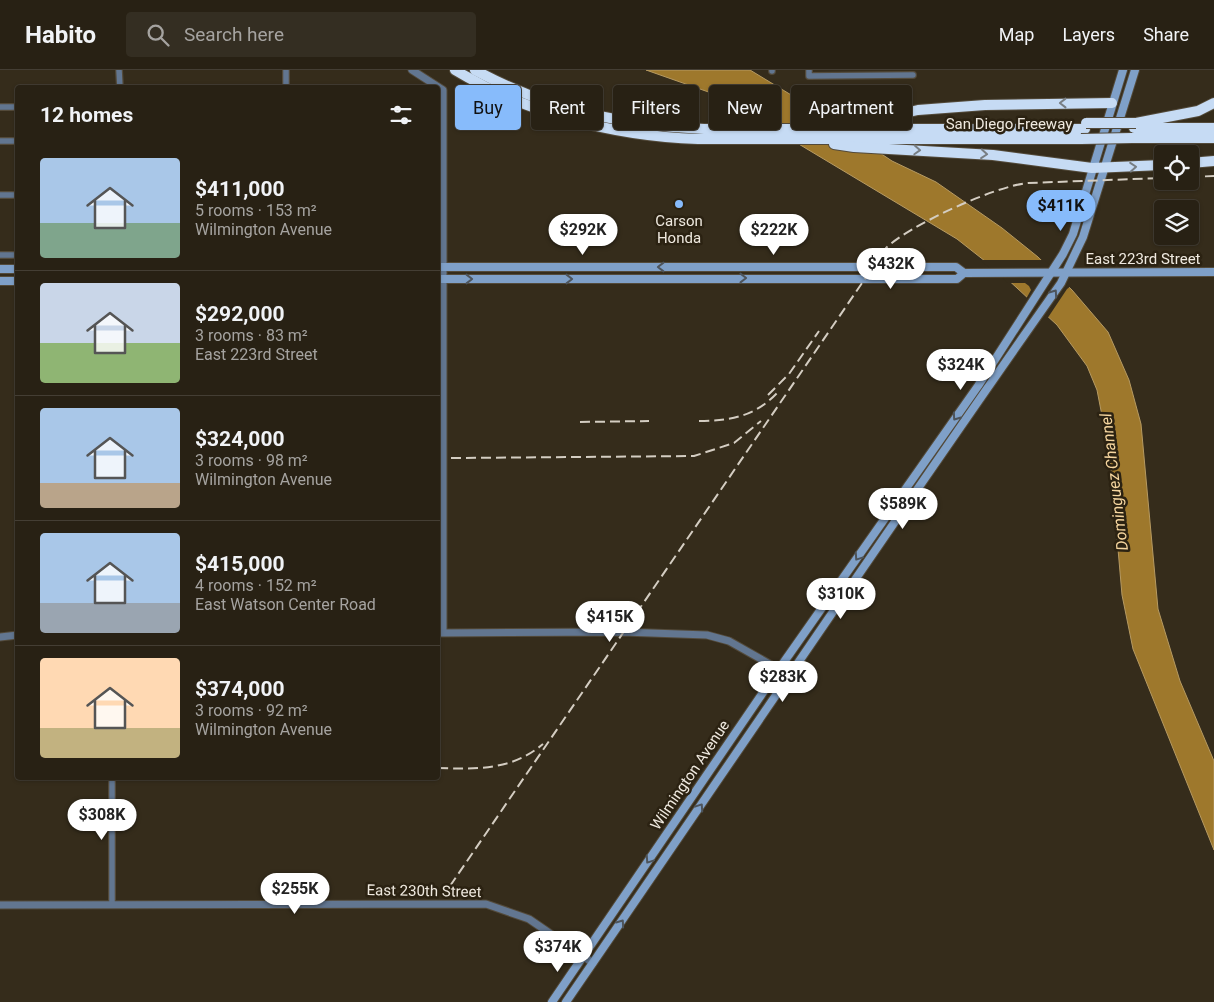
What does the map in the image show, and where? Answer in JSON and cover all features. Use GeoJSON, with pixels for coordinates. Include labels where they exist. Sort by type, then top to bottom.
{"type":"FeatureCollection","features":[{"type":"Feature","properties":{"kind":"highway","name":"San Diego Freeway"},"geometry":{"type":"LineString","coordinates":[[455,70],[491,89],[534,108],[599,127],[677,138],[883,139],[1084,130],[1134,130],[1214,138]]}},
{"type":"Feature","properties":{"kind":"highway"},"geometry":{"type":"LineString","coordinates":[[466,70],[536,102],[591,119],[688,132],[723,130]]}},
{"type":"Feature","properties":{"kind":"highway"},"geometry":{"type":"LineString","coordinates":[[475,70],[547,102],[612,120],[689,129],[709,129]]}},
{"type":"Feature","properties":{"kind":"highway","name":"San Diego Freeway"},"geometry":{"type":"LineString","coordinates":[[488,70],[535,92],[603,112],[635,118],[709,124]]}},
{"type":"Feature","properties":{"kind":"highway"},"geometry":{"type":"LineString","coordinates":[[912,111],[1002,104],[1112,103]]}},
{"type":"Feature","properties":{"kind":"highway"},"geometry":{"type":"LineString","coordinates":[[1134,130],[1206,108],[1214,103]]}},
{"type":"Feature","properties":{"kind":"highway","name":"San Diego Freeway"},"geometry":{"type":"LineString","coordinates":[[912,125],[1134,130],[1214,122]]}},
{"type":"Feature","properties":{"kind":"highway"},"geometry":{"type":"LineString","coordinates":[[1134,130],[1214,128]]}},
{"type":"Feature","properties":{"kind":"highway"},"geometry":{"type":"LineString","coordinates":[[781,129],[870,131],[1084,130]]}},
{"type":"Feature","properties":{"kind":"highway"},"geometry":{"type":"LineString","coordinates":[[1134,130],[1214,132]]}},
{"type":"Feature","properties":{"kind":"highway"},"geometry":{"type":"LineString","coordinates":[[804,138],[854,147],[993,155],[1092,168],[1154,165]]}},
{"type":"Feature","properties":{"kind":"highway"},"geometry":{"type":"LineString","coordinates":[[1199,162],[1214,161]]}},
{"type":"Feature","properties":{"kind":"main road","name":"Wilmington Avenue"},"geometry":{"type":"LineString","coordinates":[[552,1002],[779,670],[978,386],[1059,260],[1072,234],[1123,70]]}},
{"type":"Feature","properties":{"kind":"main road","name":"Wilmington Avenue"},"geometry":{"type":"LineString","coordinates":[[566,1002],[788,675],[1069,272],[1083,237],[1134,70]]}},
{"type":"Feature","properties":{"kind":"main road"},"geometry":{"type":"LineString","coordinates":[[1081,204],[1091,209]]}},
{"type":"Feature","properties":{"kind":"main road"},"geometry":{"type":"LineString","coordinates":[[440,267],[956,267],[964,273],[957,279],[440,279]]}},
{"type":"Feature","properties":{"kind":"main road"},"geometry":{"type":"LineString","coordinates":[[0,269],[15,269]]}},
{"type":"Feature","properties":{"kind":"main road","name":"East 223rd Street"},"geometry":{"type":"LineString","coordinates":[[964,273],[1214,272]]}},
{"type":"Feature","properties":{"kind":"main road"},"geometry":{"type":"LineString","coordinates":[[0,281],[15,281]]}},
{"type":"Feature","properties":{"kind":"main road"},"geometry":{"type":"LineString","coordinates":[[905,488],[913,494]]}},
{"type":"Feature","properties":{"kind":"street"},"geometry":{"type":"LineString","coordinates":[[119,70],[120,85]]}},
{"type":"Feature","properties":{"kind":"street"},"geometry":{"type":"LineString","coordinates":[[286,70],[286,85]]}},
{"type":"Feature","properties":{"kind":"street"},"geometry":{"type":"LineString","coordinates":[[412,70],[435,85]]}},
{"type":"Feature","properties":{"kind":"street"},"geometry":{"type":"LineString","coordinates":[[809,73],[912,75]]}},
{"type":"Feature","properties":{"kind":"street"},"geometry":{"type":"LineString","coordinates":[[440,88],[443,90],[440,115],[440,632],[623,632],[705,635],[729,641],[788,675]]}},
{"type":"Feature","properties":{"kind":"street"},"geometry":{"type":"LineString","coordinates":[[0,107],[15,107]]}},
{"type":"Feature","properties":{"kind":"street"},"geometry":{"type":"LineString","coordinates":[[0,141],[15,141]]}},
{"type":"Feature","properties":{"kind":"street"},"geometry":{"type":"LineString","coordinates":[[0,196],[15,195]]}},
{"type":"Feature","properties":{"kind":"street"},"geometry":{"type":"LineString","coordinates":[[0,256],[15,256]]}},
{"type":"Feature","properties":{"kind":"street"},"geometry":{"type":"LineString","coordinates":[[0,637],[15,635]]}},
{"type":"Feature","properties":{"kind":"street"},"geometry":{"type":"LineString","coordinates":[[112,780],[112,904]]}},
{"type":"Feature","properties":{"kind":"street","name":"East 230th Street"},"geometry":{"type":"LineString","coordinates":[[0,905],[486,904],[529,919],[593,963]]}},
{"type":"Feature","properties":{"kind":"water","name":"Dominguez Channel"},"geometry":{"type":"Polygon","coordinates":[[[646,70],[750,70],[775,85],[709,85],[709,92],[699,89],[699,85],[689,85],[646,70]]]}},
{"type":"Feature","properties":{"kind":"water","name":"Dominguez Channel"},"geometry":{"type":"Polygon","coordinates":[[[781,89],[791,95],[791,130],[846,130],[892,161],[936,182],[1002,228],[1038,257],[1072,290],[1108,332],[1129,380],[1141,424],[1158,609],[1180,681],[1214,761],[1214,850],[1133,649],[1122,595],[1110,457],[1097,390],[1087,366],[1057,325],[1004,276],[957,239],[775,130],[781,130],[781,89]]]}},
{"type":"Feature","properties":{"kind":"pier"},"geometry":{"type":"Polygon","coordinates":[[[980,260],[1044,260],[1071,286],[1047,319],[1026,299],[1031,290],[1029,286],[1025,283],[1008,283],[980,260]]]}},
{"type":"Feature","properties":{"kind":"railway"},"geometry":{"type":"LineString","coordinates":[[1199,177],[1214,176]]}},
{"type":"Feature","properties":{"kind":"railway"},"geometry":{"type":"LineString","coordinates":[[450,886],[886,248],[933,218],[975,199],[1013,186],[1028,183],[1154,178]]}},
{"type":"Feature","properties":{"kind":"railway"},"geometry":{"type":"LineString","coordinates":[[768,395],[789,374],[819,331]]}},
{"type":"Feature","properties":{"kind":"railway"},"geometry":{"type":"LineString","coordinates":[[699,421],[722,420],[742,416],[761,407],[778,392]]}},
{"type":"Feature","properties":{"kind":"railway"},"geometry":{"type":"LineString","coordinates":[[580,422],[649,421]]}},
{"type":"Feature","properties":{"kind":"railway"},"geometry":{"type":"LineString","coordinates":[[451,458],[694,456],[734,443],[761,421]]}},
{"type":"Feature","properties":{"kind":"railway"},"geometry":{"type":"LineString","coordinates":[[440,768],[479,768],[506,764],[531,753],[543,744]]}},
{"type":"Feature","properties":{"kind":"place","name":"Carson Honda"},"geometry":{"type":"Point","coordinates":[679,204]}}]}
